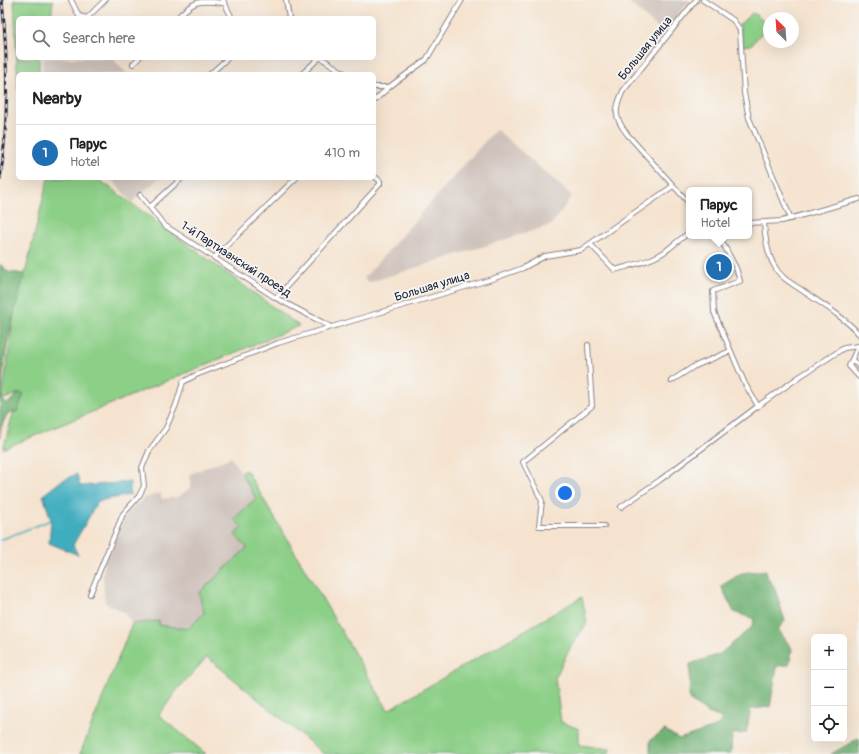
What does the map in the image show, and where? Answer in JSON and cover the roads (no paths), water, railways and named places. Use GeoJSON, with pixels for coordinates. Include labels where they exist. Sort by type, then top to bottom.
{"type":"FeatureCollection","features":[{"type":"Feature","properties":{"kind":"street"},"geometry":{"type":"LineString","coordinates":[[71,0],[80,16]]}},
{"type":"Feature","properties":{"kind":"street"},"geometry":{"type":"LineString","coordinates":[[89,16],[105,0]]}},
{"type":"Feature","properties":{"kind":"street"},"geometry":{"type":"LineString","coordinates":[[179,16],[195,1],[204,0],[223,2],[231,16]]}},
{"type":"Feature","properties":{"kind":"street"},"geometry":{"type":"LineString","coordinates":[[286,0],[289,16]]}},
{"type":"Feature","properties":{"kind":"street"},"geometry":{"type":"LineString","coordinates":[[376,99],[389,87],[426,60],[462,0]]}},
{"type":"Feature","properties":{"kind":"street","name":"Большая улица"},"geometry":{"type":"LineString","coordinates":[[686,200],[619,124],[616,113],[617,104],[623,91],[696,0]]}},
{"type":"Feature","properties":{"kind":"street"},"geometry":{"type":"LineString","coordinates":[[703,0],[733,20],[740,30],[744,93],[749,118],[791,219]]}},
{"type":"Feature","properties":{"kind":"street"},"geometry":{"type":"LineString","coordinates":[[133,64],[137,60]]}},
{"type":"Feature","properties":{"kind":"street"},"geometry":{"type":"LineString","coordinates":[[212,72],[226,60]]}},
{"type":"Feature","properties":{"kind":"street"},"geometry":{"type":"LineString","coordinates":[[304,72],[318,60]]}},
{"type":"Feature","properties":{"kind":"street"},"geometry":{"type":"LineString","coordinates":[[323,60],[343,72]]}},
{"type":"Feature","properties":{"kind":"street"},"geometry":{"type":"LineString","coordinates":[[376,87],[389,87]]}},
{"type":"Feature","properties":{"kind":"street"},"geometry":{"type":"LineString","coordinates":[[276,298],[380,184],[380,181],[376,178]]}},
{"type":"Feature","properties":{"kind":"street"},"geometry":{"type":"LineString","coordinates":[[150,206],[180,180]]}},
{"type":"Feature","properties":{"kind":"street"},"geometry":{"type":"LineString","coordinates":[[215,257],[294,180]]}},
{"type":"Feature","properties":{"kind":"street","name":"Большая улица"},"geometry":{"type":"LineString","coordinates":[[90,594],[123,514],[139,496],[144,486],[142,468],[149,451],[166,428],[176,406],[183,382],[196,375],[278,343],[492,279],[523,268],[545,256],[581,250],[591,245],[673,186]]}},
{"type":"Feature","properties":{"kind":"street","name":"1-й Партизанский проезд"},"geometry":{"type":"LineString","coordinates":[[140,195],[164,224],[276,298],[331,327]]}},
{"type":"Feature","properties":{"kind":"street"},"geometry":{"type":"LineString","coordinates":[[752,223],[764,223],[791,219],[859,199]]}},
{"type":"Feature","properties":{"kind":"street"},"geometry":{"type":"LineString","coordinates":[[764,223],[770,258],[782,277],[843,319],[858,332]]}},
{"type":"Feature","properties":{"kind":"street"},"geometry":{"type":"LineString","coordinates":[[591,245],[615,270],[647,260],[667,251],[680,238],[686,235]]}},
{"type":"Feature","properties":{"kind":"street"},"geometry":{"type":"LineString","coordinates":[[721,239],[736,268],[740,281],[713,291],[714,312],[744,384],[758,406]]}},
{"type":"Feature","properties":{"kind":"street"},"geometry":{"type":"LineString","coordinates":[[588,344],[592,406],[523,462],[542,501],[539,526],[604,526]]}},
{"type":"Feature","properties":{"kind":"street"},"geometry":{"type":"LineString","coordinates":[[621,507],[660,480],[758,406],[844,348],[859,346],[850,368],[859,377]]}},
{"type":"Feature","properties":{"kind":"street"},"geometry":{"type":"LineString","coordinates":[[671,381],[693,367],[730,351]]}},
{"type":"Feature","properties":{"kind":"street"},"geometry":{"type":"LineString","coordinates":[[853,361],[859,366]]}},
{"type":"Feature","properties":{"kind":"water"},"geometry":{"type":"Polygon","coordinates":[[[77,474],[80,486],[130,482],[130,495],[98,501],[73,545],[78,555],[49,543],[51,520],[43,495],[61,481],[77,474]]]}},
{"type":"Feature","properties":{"kind":"waterway"},"geometry":{"type":"LineString","coordinates":[[0,540],[51,520]]}},
{"type":"Feature","properties":{"kind":"railway"},"geometry":{"type":"LineString","coordinates":[[0,180],[5,135],[7,90],[2,0]]}},
{"type":"Feature","properties":{"kind":"place","name":"Парус"},"geometry":{"type":"Point","coordinates":[719,267]}}]}
